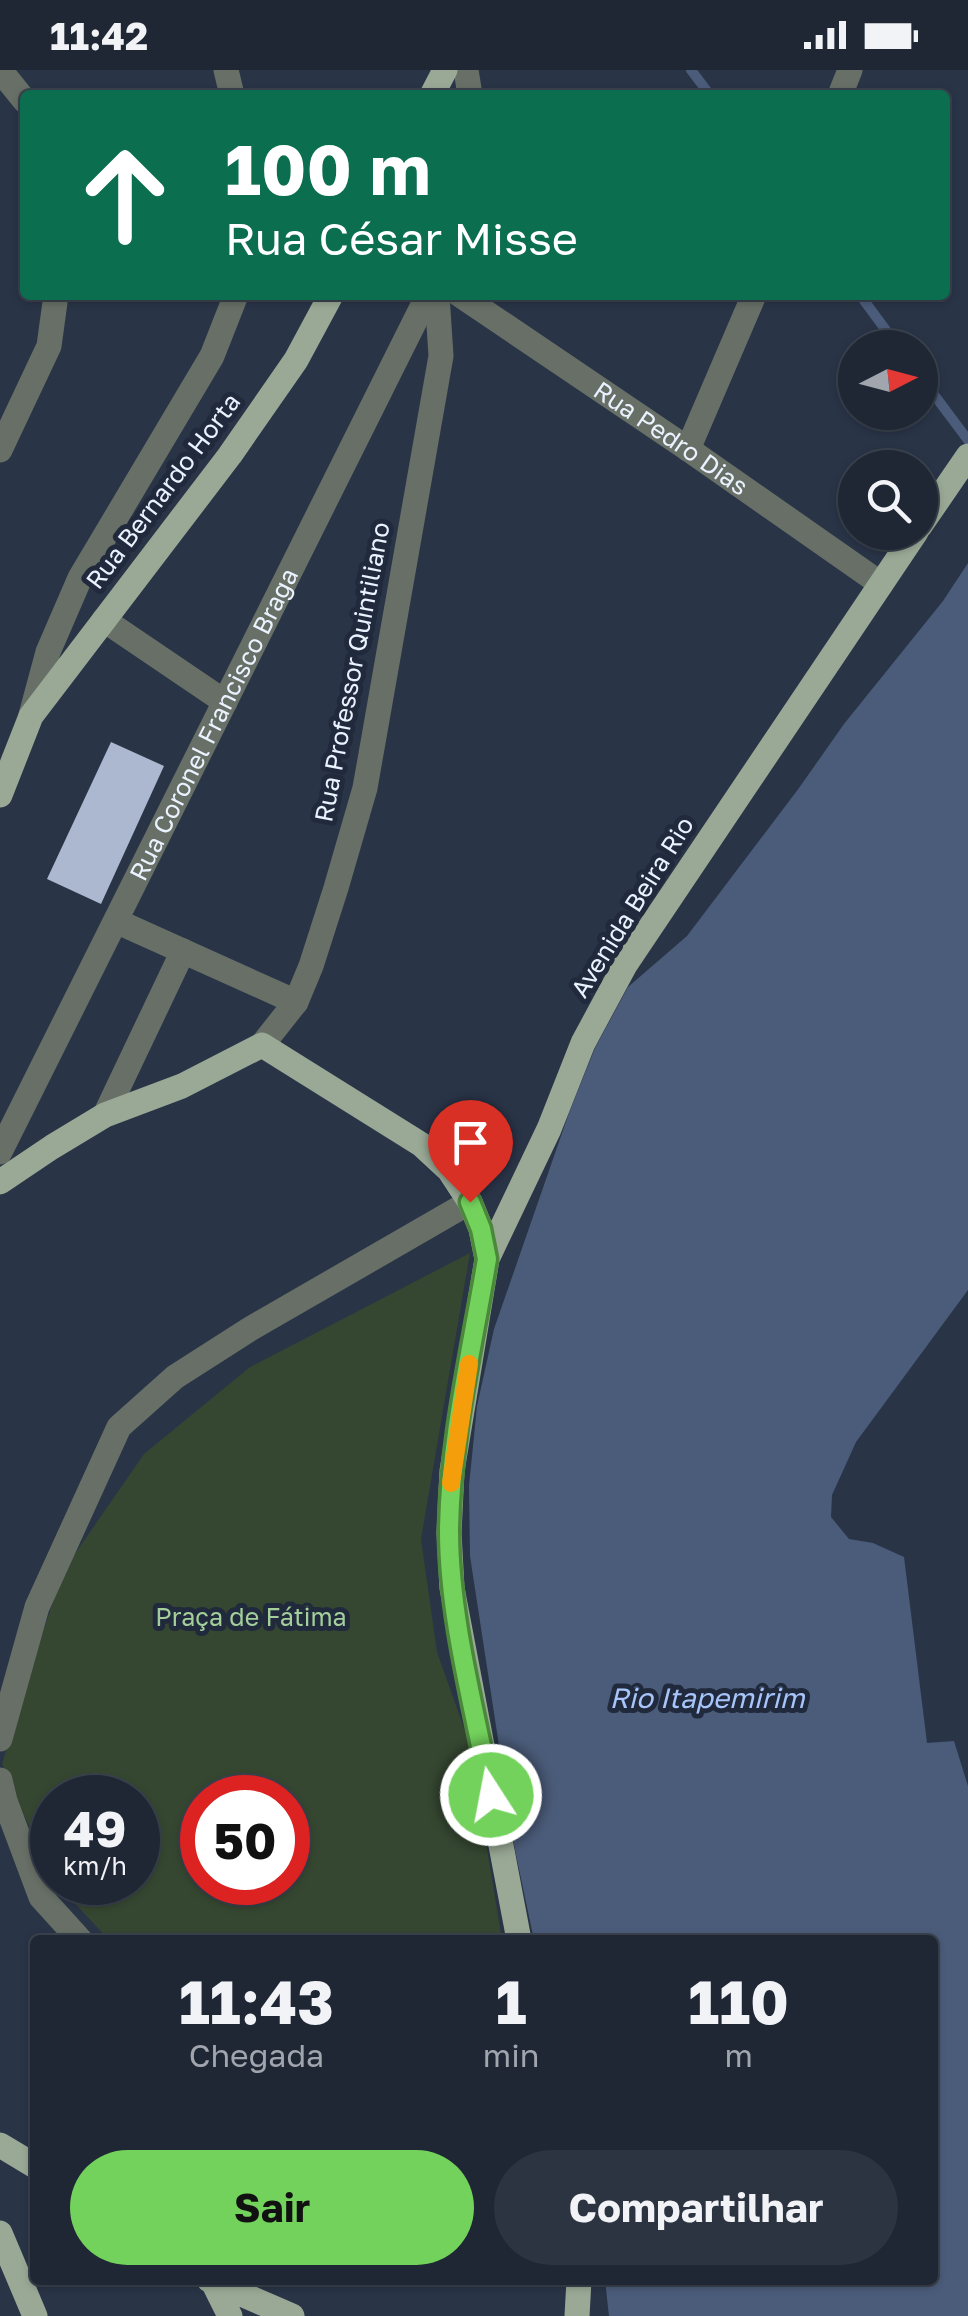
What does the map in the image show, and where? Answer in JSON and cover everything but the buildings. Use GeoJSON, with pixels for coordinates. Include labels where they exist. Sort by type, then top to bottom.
{"type":"FeatureCollection","features":[{"type":"Feature","properties":{"kind":"main road","name":"Rua Bernardo Horta"},"geometry":{"type":"LineString","coordinates":[[0,795],[31,716],[230,455],[296,360],[327,300]]}},
{"type":"Feature","properties":{"kind":"main road"},"geometry":{"type":"LineString","coordinates":[[938,500],[968,456]]}},
{"type":"Feature","properties":{"kind":"main road","name":"Avenida Beira Rio"},"geometry":{"type":"LineString","coordinates":[[519,1935],[452,1588],[449,1534],[452,1472],[487,1259],[583,1043],[625,965],[904,550]]}},
{"type":"Feature","properties":{"kind":"main road"},"geometry":{"type":"LineString","coordinates":[[262,1045],[422,1144],[448,1170],[470,1202],[487,1259]]}},
{"type":"Feature","properties":{"kind":"main road","name":"Rua Professor Quintiliano"},"geometry":{"type":"LineString","coordinates":[[0,1182],[106,1115],[182,1086],[262,1045]]}},
{"type":"Feature","properties":{"kind":"main road"},"geometry":{"type":"LineString","coordinates":[[0,2146],[30,2163]]}},
{"type":"Feature","properties":{"kind":"main road"},"geometry":{"type":"LineString","coordinates":[[1,2234],[35,2316]]}},
{"type":"Feature","properties":{"kind":"main road"},"geometry":{"type":"LineString","coordinates":[[213,2285],[230,2316]]}},
{"type":"Feature","properties":{"kind":"main road"},"geometry":{"type":"LineString","coordinates":[[220,2285],[292,2316]]}},
{"type":"Feature","properties":{"kind":"main road"},"geometry":{"type":"LineString","coordinates":[[577,2316],[579,2285]]}},
{"type":"Feature","properties":{"kind":"street"},"geometry":{"type":"LineString","coordinates":[[0,70],[20,94]]}},
{"type":"Feature","properties":{"kind":"street"},"geometry":{"type":"LineString","coordinates":[[0,450],[49,346],[55,300]]}},
{"type":"Feature","properties":{"kind":"street"},"geometry":{"type":"LineString","coordinates":[[31,716],[48,652],[80,578],[212,356],[234,300]]}},
{"type":"Feature","properties":{"kind":"street","name":"Rua Coronel Francisco Braga"},"geometry":{"type":"LineString","coordinates":[[0,1152],[426,300]]}},
{"type":"Feature","properties":{"kind":"street","name":"Rua Professor Quintiliano"},"geometry":{"type":"LineString","coordinates":[[262,1045],[296,1002],[311,966],[365,788],[441,356],[436,300]]}},
{"type":"Feature","properties":{"kind":"street","name":"Rua Pedro Dias"},"geometry":{"type":"LineString","coordinates":[[467,300],[881,584]]}},
{"type":"Feature","properties":{"kind":"street"},"geometry":{"type":"LineString","coordinates":[[688,449],[752,300]]}},
{"type":"Feature","properties":{"kind":"street"},"geometry":{"type":"LineString","coordinates":[[104,620],[225,702]]}},
{"type":"Feature","properties":{"kind":"street"},"geometry":{"type":"LineString","coordinates":[[116,921],[296,1002]]}},
{"type":"Feature","properties":{"kind":"street"},"geometry":{"type":"LineString","coordinates":[[106,1115],[183,951]]}},
{"type":"Feature","properties":{"kind":"street"},"geometry":{"type":"LineString","coordinates":[[0,1738],[37,1607],[119,1427],[190,1368],[470,1202]]}},
{"type":"Feature","properties":{"kind":"street"},"geometry":{"type":"LineString","coordinates":[[0,1780],[4,1801],[41,1896],[76,1935]]}},
{"type":"Feature","properties":{"kind":"green space","name":"Praça de Fátima"},"geometry":{"type":"Polygon","coordinates":[[[470,1253],[421,1539],[437,1652],[470,1745],[501,1935],[104,1935],[76,1905],[160,1905],[160,1775],[30,1775],[30,1828],[2,1764],[63,1571],[144,1454],[250,1367],[470,1253]]]}},
{"type":"Feature","properties":{"kind":"water","name":"Rio Itapemirim"},"geometry":{"type":"Polygon","coordinates":[[[968,563],[968,1290],[856,1442],[832,1495],[831,1517],[849,1539],[873,1543],[904,1557],[927,1743],[954,1741],[968,1786],[968,2316],[609,2316],[606,2285],[938,2285],[938,1935],[533,1935],[515,1850],[470,1556],[469,1486],[477,1406],[494,1329],[595,1048],[628,987],[687,936],[844,724],[943,601],[968,563]]]}},
{"type":"Feature","properties":{"kind":"waterway"},"geometry":{"type":"LineString","coordinates":[[691,70],[706,90]]}},
{"type":"Feature","properties":{"kind":"waterway"},"geometry":{"type":"LineString","coordinates":[[864,300],[886,330]]}},
{"type":"Feature","properties":{"kind":"waterway"},"geometry":{"type":"LineString","coordinates":[[938,400],[968,440]]}},
{"type":"Feature","properties":{"kind":"slow traffic"},"geometry":{"type":"LineString","coordinates":[[451,1483],[469,1364]]}},
{"type":"Feature","properties":{"kind":"route"},"geometry":{"type":"LineString","coordinates":[[470,1202],[487,1259],[452,1472],[449,1534],[452,1588],[491,1795]]}}]}
